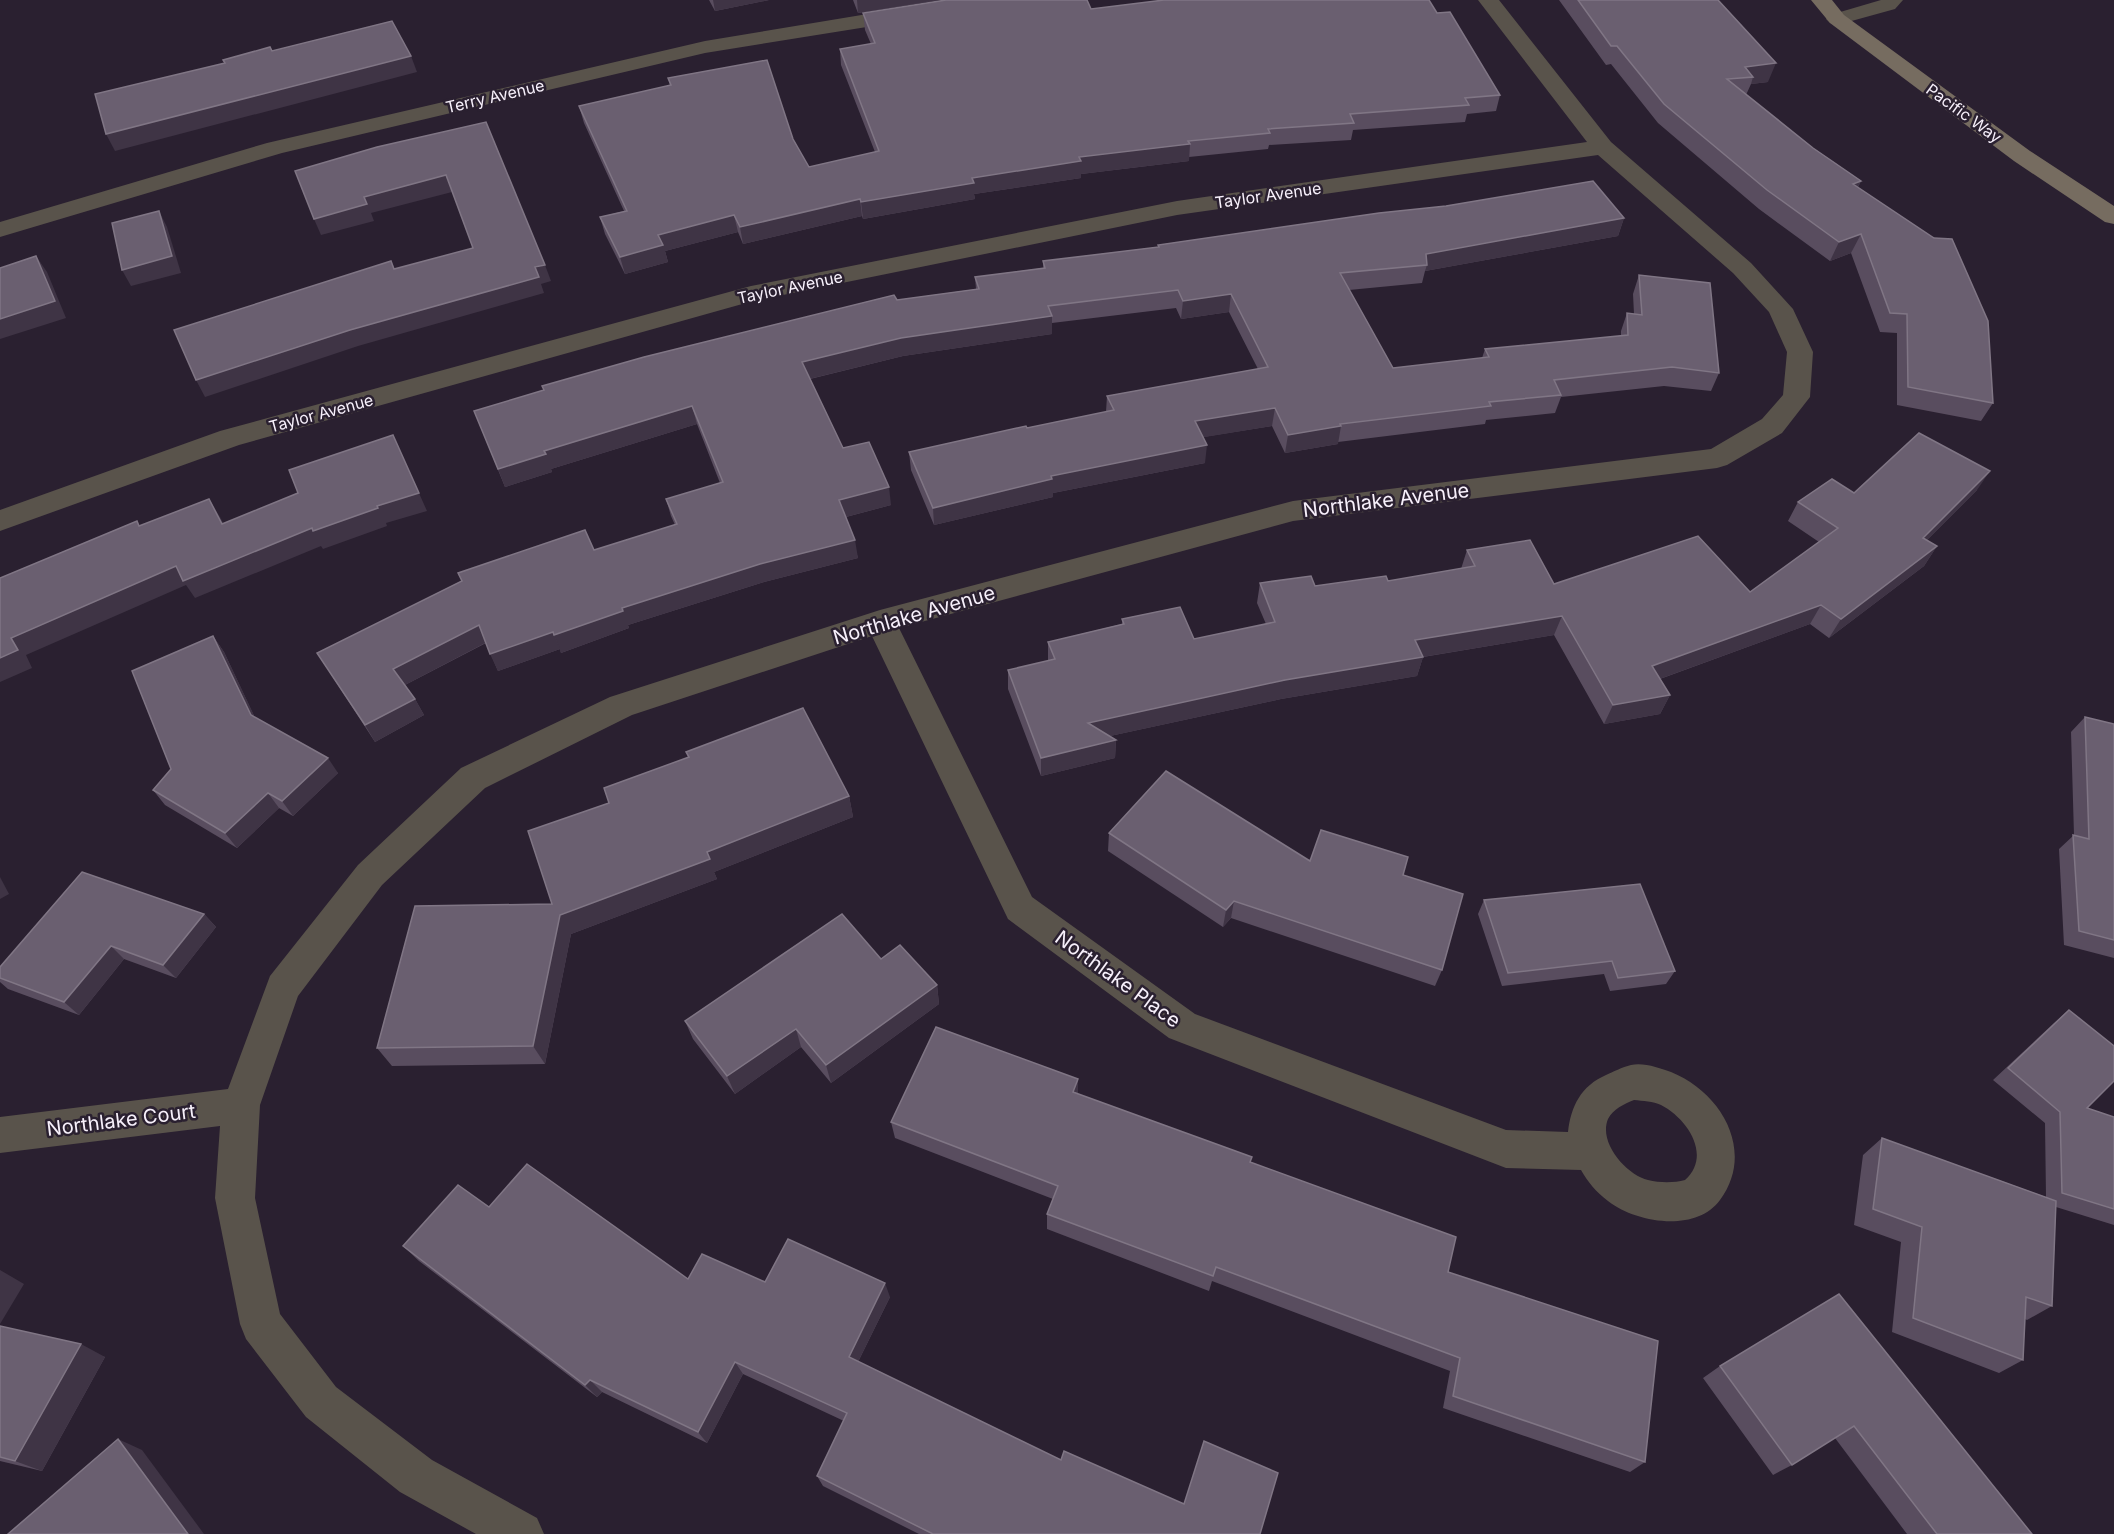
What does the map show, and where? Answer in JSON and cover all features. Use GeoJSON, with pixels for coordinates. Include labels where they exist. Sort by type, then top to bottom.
{"type":"FeatureCollection","features":[{"type":"Feature","properties":{"kind":"main road","name":"Pacific Way"},"geometry":{"type":"LineString","coordinates":[[1821,0],[1837,19],[2022,156],[2114,217]]}},
{"type":"Feature","properties":{"kind":"street","name":"Terry Avenue"},"geometry":{"type":"LineString","coordinates":[[0,230],[275,148],[705,47],[998,0]]}},
{"type":"Feature","properties":{"kind":"street","name":"Northlake Avenue"},"geometry":{"type":"LineString","coordinates":[[521,1534],[416,1476],[321,1402],[261,1324],[235,1198],[241,1105],[284,988],[369,875],[473,778],[621,706],[880,622],[1293,511],[1717,458],[1772,426],[1796,397],[1800,352],[1780,309],[1742,268],[1604,147],[1488,0]]}},
{"type":"Feature","properties":{"kind":"street"},"geometry":{"type":"LineString","coordinates":[[1837,19],[1888,5],[1893,0]]}},
{"type":"Feature","properties":{"kind":"street","name":"Taylor Avenue"},"geometry":{"type":"LineString","coordinates":[[0,521],[230,438],[751,294],[1177,208],[1604,147]]}},
{"type":"Feature","properties":{"kind":"street","name":"Northlake Place"},"geometry":{"type":"LineString","coordinates":[[880,622],[1020,908],[1182,1026],[1506,1149],[1591,1152]]}},
{"type":"Feature","properties":{"kind":"street","name":"Northlake Court"},"geometry":{"type":"LineString","coordinates":[[0,1136],[241,1105]]}},
{"type":"Feature","properties":{"kind":"building"},"geometry":{"type":"Polygon","coordinates":[[[946,0],[1087,0],[1091,9],[1164,0],[1429,0],[1437,13],[1450,12],[1500,95],[1465,98],[1469,105],[1350,114],[1354,123],[1268,129],[1270,133],[1188,141],[1190,144],[1079,157],[1081,161],[972,178],[974,183],[861,202],[860,199],[740,227],[734,215],[658,235],[663,245],[620,257],[600,217],[627,211],[579,106],[671,85],[668,78],[767,60],[793,139],[809,167],[879,151],[840,49],[875,43],[863,13],[946,0]]]}},
{"type":"Feature","properties":{"kind":"building"},"geometry":{"type":"Polygon","coordinates":[[[1578,0],[1718,0],[1776,63],[1745,67],[1753,77],[1727,79],[1813,148],[1861,181],[1853,184],[1934,238],[1952,239],[1988,321],[1993,403],[1908,387],[1907,314],[1890,313],[1861,234],[1839,242],[1767,190],[1664,104],[1617,46],[1611,46],[1578,0]]]}},
{"type":"Feature","properties":{"kind":"building"},"geometry":{"type":"Polygon","coordinates":[[[392,21],[411,56],[106,134],[95,94],[225,63],[223,60],[270,47],[272,51],[392,21]]]}},
{"type":"Feature","properties":{"kind":"building"},"geometry":{"type":"Polygon","coordinates":[[[486,122],[545,265],[535,267],[539,277],[350,330],[196,380],[174,330],[391,261],[394,269],[473,248],[446,175],[364,197],[367,204],[314,219],[295,171],[377,147],[486,122]]]}},
{"type":"Feature","properties":{"kind":"building"},"geometry":{"type":"Polygon","coordinates":[[[1593,181],[1624,218],[1426,254],[1427,265],[1340,273],[1393,368],[1489,357],[1485,349],[1628,335],[1627,313],[1642,315],[1639,275],[1710,283],[1719,373],[1672,367],[1554,380],[1561,395],[1489,402],[1491,406],[1340,424],[1341,426],[1288,435],[1275,408],[1195,421],[1207,445],[1051,476],[1052,479],[933,508],[909,452],[1026,426],[1027,428],[1114,410],[1107,396],[1268,367],[1231,294],[1183,301],[1178,290],[1048,306],[1052,316],[901,338],[802,362],[843,448],[869,442],[889,487],[839,500],[855,540],[760,564],[622,608],[623,611],[554,635],[553,632],[490,654],[479,625],[393,669],[415,699],[365,725],[317,653],[462,581],[458,573],[585,530],[594,550],[677,524],[666,499],[723,482],[692,406],[544,451],[546,454],[498,469],[474,411],[544,390],[542,386],[644,357],[894,295],[897,300],[979,289],[975,277],[1045,268],[1043,261],[1159,247],[1158,245],[1379,213],[1446,206],[1593,181]]]}},
{"type":"Feature","properties":{"kind":"building"},"geometry":{"type":"Polygon","coordinates":[[[159,211],[172,256],[122,270],[112,223],[159,211]]]}},
{"type":"Feature","properties":{"kind":"building"},"geometry":{"type":"Polygon","coordinates":[[[36,256],[55,301],[0,319],[0,268],[36,256]]]}},
{"type":"Feature","properties":{"kind":"building"},"geometry":{"type":"Polygon","coordinates":[[[1919,433],[1990,471],[1923,538],[1937,546],[1841,619],[1821,605],[1652,666],[1670,695],[1613,705],[1562,616],[1415,640],[1423,657],[1285,680],[1088,723],[1116,740],[1041,758],[1008,670],[1055,659],[1048,642],[1124,624],[1122,619],[1180,607],[1194,639],[1275,622],[1260,583],[1311,576],[1315,586],[1386,576],[1388,581],[1475,566],[1467,550],[1530,540],[1554,584],[1698,536],[1750,592],[1838,528],[1798,502],[1832,479],[1854,493],[1919,433]]]}},
{"type":"Feature","properties":{"kind":"building"},"geometry":{"type":"Polygon","coordinates":[[[393,435],[419,493],[377,506],[378,508],[313,531],[312,528],[183,581],[176,566],[11,638],[18,650],[0,658],[0,578],[137,521],[139,526],[209,499],[222,524],[298,493],[289,470],[393,435]]]}},
{"type":"Feature","properties":{"kind":"building"},"geometry":{"type":"Polygon","coordinates":[[[213,636],[251,715],[328,758],[282,801],[268,793],[225,833],[153,790],[171,769],[132,671],[213,636]]]}},
{"type":"Feature","properties":{"kind":"building"},"geometry":{"type":"Polygon","coordinates":[[[803,708],[849,796],[707,852],[710,859],[560,915],[533,1046],[377,1048],[415,906],[552,904],[528,831],[609,803],[604,788],[689,757],[686,752],[803,708]]]}},
{"type":"Feature","properties":{"kind":"building"},"geometry":{"type":"Polygon","coordinates":[[[2085,717],[2114,724],[2114,940],[2079,931],[2073,835],[2089,839],[2085,717]]]}},
{"type":"Feature","properties":{"kind":"building"},"geometry":{"type":"Polygon","coordinates":[[[1166,771],[1310,861],[1321,830],[1408,857],[1403,875],[1463,894],[1442,970],[1234,901],[1226,910],[1109,833],[1166,771]]]}},
{"type":"Feature","properties":{"kind":"building"},"geometry":{"type":"Polygon","coordinates":[[[82,872],[204,914],[163,965],[111,946],[64,1002],[0,978],[0,967],[82,872]]]}},
{"type":"Feature","properties":{"kind":"building"},"geometry":{"type":"Polygon","coordinates":[[[1640,884],[1675,971],[1618,978],[1612,961],[1508,973],[1484,900],[1640,884]]]}},
{"type":"Feature","properties":{"kind":"building"},"geometry":{"type":"Polygon","coordinates":[[[842,914],[881,959],[900,945],[937,985],[826,1065],[796,1029],[727,1076],[685,1021],[842,914]]]}},
{"type":"Feature","properties":{"kind":"building"},"geometry":{"type":"Polygon","coordinates":[[[2069,1010],[2114,1046],[2114,1081],[2087,1108],[2114,1117],[2114,1209],[2062,1193],[2060,1112],[2008,1068],[2069,1010]]]}},
{"type":"Feature","properties":{"kind":"building"},"geometry":{"type":"Polygon","coordinates":[[[936,1027],[1078,1079],[1073,1092],[1252,1157],[1250,1162],[1456,1237],[1448,1272],[1658,1341],[1645,1462],[1453,1396],[1460,1358],[1216,1267],[1213,1276],[1047,1214],[1058,1186],[891,1122],[936,1027]]]}},
{"type":"Feature","properties":{"kind":"building"},"geometry":{"type":"Polygon","coordinates":[[[1882,1138],[2056,1201],[2052,1306],[2026,1297],[2023,1360],[1913,1318],[1922,1227],[1873,1209],[1882,1138]]]}},
{"type":"Feature","properties":{"kind":"building"},"geometry":{"type":"Polygon","coordinates":[[[527,1164],[688,1279],[702,1254],[765,1282],[788,1239],[885,1283],[849,1357],[1061,1460],[1064,1451],[1184,1504],[1204,1441],[1278,1473],[1260,1534],[933,1534],[817,1476],[847,1413],[735,1362],[698,1432],[590,1380],[585,1385],[403,1246],[458,1185],[489,1207],[527,1164]]]}},
{"type":"Feature","properties":{"kind":"building"},"geometry":{"type":"Polygon","coordinates":[[[1839,1294],[2032,1534],[1937,1534],[1854,1426],[1792,1465],[1720,1366],[1839,1294]]]}},
{"type":"Feature","properties":{"kind":"building"},"geometry":{"type":"Polygon","coordinates":[[[0,1326],[81,1344],[15,1461],[0,1457],[0,1326]]]}},
{"type":"Feature","properties":{"kind":"building"},"geometry":{"type":"Polygon","coordinates":[[[118,1439],[188,1534],[8,1534],[118,1439]]]}}]}
